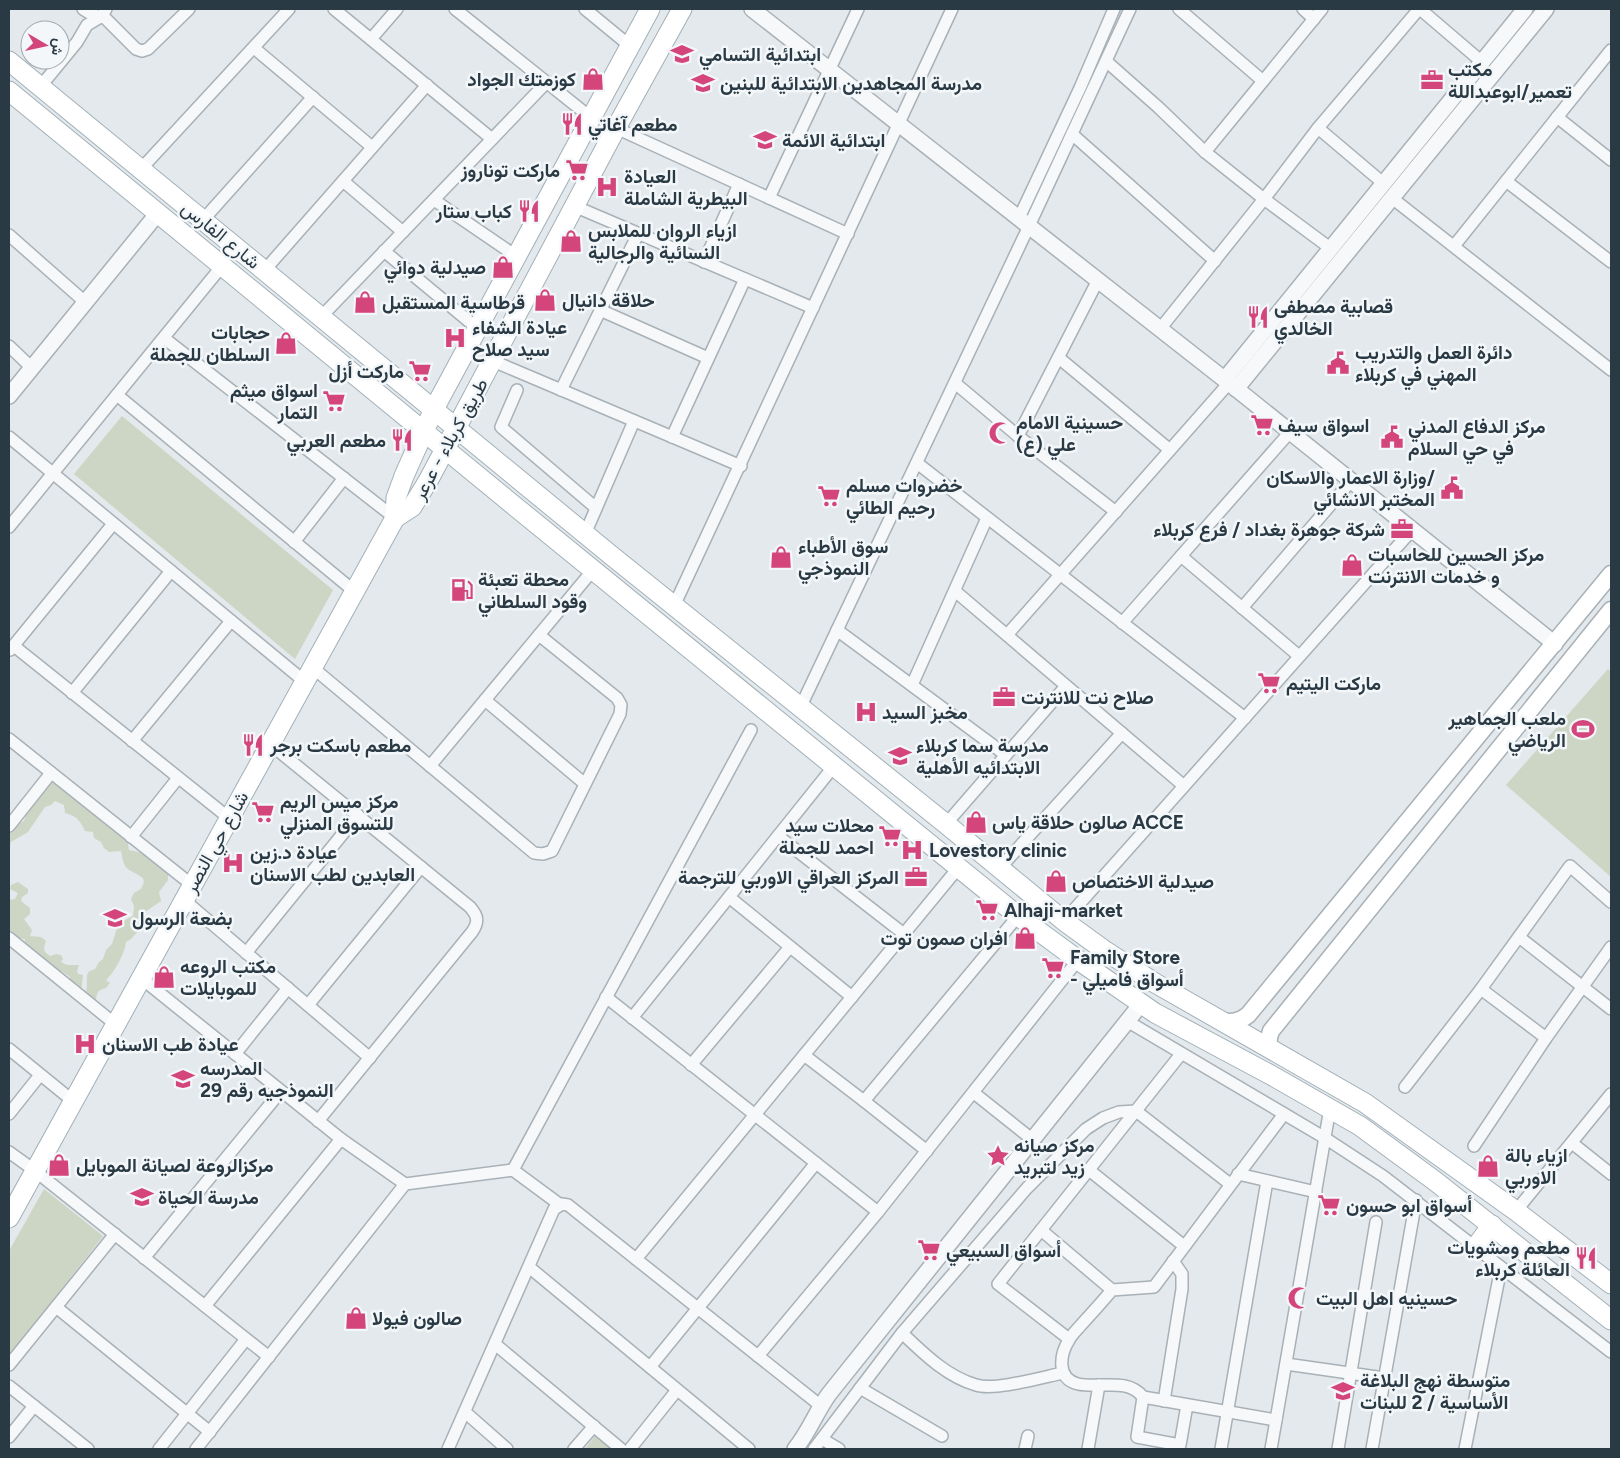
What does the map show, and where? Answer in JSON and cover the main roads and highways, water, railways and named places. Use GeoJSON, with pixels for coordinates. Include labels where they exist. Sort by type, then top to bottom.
{"type":"FeatureCollection","features":[{"type":"Feature","properties":{"kind":"main road","name":"طريق كربلاء - عرعر"},"geometry":{"type":"LineString","coordinates":[[395,518],[396,498],[434,410],[590,117],[650,9]]}},
{"type":"Feature","properties":{"kind":"main road","name":"طريق كربلاء - عرعر"},"geometry":{"type":"LineString","coordinates":[[395,518],[412,507],[445,449],[616,128],[682,9]]}},
{"type":"Feature","properties":{"kind":"main road","name":"شارع الفارس"},"geometry":{"type":"LineString","coordinates":[[9,61],[522,483],[1064,921],[1155,983],[1365,1103],[1516,1211],[1611,1284]]}},
{"type":"Feature","properties":{"kind":"main road","name":"شارع الفارس"},"geometry":{"type":"LineString","coordinates":[[9,91],[1018,916],[1141,1004],[1360,1126],[1435,1180],[1611,1320]]}},
{"type":"Feature","properties":{"kind":"main road"},"geometry":{"type":"LineString","coordinates":[[385,399],[394,402],[401,399],[404,389],[407,387],[421,395],[431,396],[438,394],[446,388]]}},
{"type":"Feature","properties":{"kind":"main road"},"geometry":{"type":"LineString","coordinates":[[473,397],[470,416],[471,428],[484,451]]}},
{"type":"Feature","properties":{"kind":"main road"},"geometry":{"type":"LineString","coordinates":[[506,499],[503,490],[508,482],[518,480],[522,483]]}},
{"type":"Feature","properties":{"kind":"main road","name":"شارع حي النصر"},"geometry":{"type":"LineString","coordinates":[[9,1218],[395,518]]}},
{"type":"Feature","properties":{"kind":"main road"},"geometry":{"type":"LineString","coordinates":[[1221,1021],[1233,1023],[1248,1015],[1554,644],[1608,582]]}},
{"type":"Feature","properties":{"kind":"main road"},"geometry":{"type":"LineString","coordinates":[[1274,1051],[1268,1042],[1272,1031],[1611,610]]}},
{"type":"Feature","properties":{"kind":"main road"},"geometry":{"type":"LineString","coordinates":[[1281,976],[1282,986],[1286,990],[1295,995],[1301,995]]}},
{"type":"Feature","properties":{"kind":"main road"},"geometry":{"type":"LineString","coordinates":[[1475,1248],[1492,1225]]}},
{"type":"Feature","properties":{"kind":"place","name":"ابتدائية التسامي"},"geometry":{"type":"Point","coordinates":[682,54]}},
{"type":"Feature","properties":{"kind":"place","name":"كوزمتك الجواد"},"geometry":{"type":"Point","coordinates":[593,79]}},
{"type":"Feature","properties":{"kind":"place","name":"مكتب تعمير/ابوعبداللة"},"geometry":{"type":"Point","coordinates":[1432,80]}},
{"type":"Feature","properties":{"kind":"place","name":"مدرسة المجاهدين الابتدائية للبنين"},"geometry":{"type":"Point","coordinates":[703,83]}},
{"type":"Feature","properties":{"kind":"place","name":"مطعم آغاتي"},"geometry":{"type":"Point","coordinates":[572,124]}},
{"type":"Feature","properties":{"kind":"place","name":"ابتدائية الائمة"},"geometry":{"type":"Point","coordinates":[765,140]}},
{"type":"Feature","properties":{"kind":"place","name":"ماركت توناروز"},"geometry":{"type":"Point","coordinates":[577,170]}},
{"type":"Feature","properties":{"kind":"place","name":"العيادة البيطرية الشاملة"},"geometry":{"type":"Point","coordinates":[607,187]}},
{"type":"Feature","properties":{"kind":"place","name":"كباب ستار"},"geometry":{"type":"Point","coordinates":[529,211]}},
{"type":"Feature","properties":{"kind":"place","name":"ازياء الروان للملابس النسائية والرجالية"},"geometry":{"type":"Point","coordinates":[571,241]}},
{"type":"Feature","properties":{"kind":"place","name":"صيدلية دوائي"},"geometry":{"type":"Point","coordinates":[503,267]}},
{"type":"Feature","properties":{"kind":"place","name":"حلاقة دانيال"},"geometry":{"type":"Point","coordinates":[545,300]}},
{"type":"Feature","properties":{"kind":"place","name":"قرطاسية المستقبل"},"geometry":{"type":"Point","coordinates":[365,302]}},
{"type":"Feature","properties":{"kind":"place","name":"قصابية مصطفى الخالدي"},"geometry":{"type":"Point","coordinates":[1258,317]}},
{"type":"Feature","properties":{"kind":"place","name":"عيادة الشفاء سيد صلاح"},"geometry":{"type":"Point","coordinates":[455,338]}},
{"type":"Feature","properties":{"kind":"place","name":"حجابات السلطان للجملة"},"geometry":{"type":"Point","coordinates":[286,343]}},
{"type":"Feature","properties":{"kind":"place","name":"دائرة العمل والتدريب المهني في كربلاء"},"geometry":{"type":"Point","coordinates":[1338,363]}},
{"type":"Feature","properties":{"kind":"place","name":"ماركت أزل"},"geometry":{"type":"Point","coordinates":[420,371]}},
{"type":"Feature","properties":{"kind":"place","name":"اسواق ميثم التمار"},"geometry":{"type":"Point","coordinates":[334,401]}},
{"type":"Feature","properties":{"kind":"place","name":"اسواق سيف"},"geometry":{"type":"Point","coordinates":[1262,425]}},
{"type":"Feature","properties":{"kind":"place","name":"حسينية الامام علي (ع)"},"geometry":{"type":"Point","coordinates":[1000,433]}},
{"type":"Feature","properties":{"kind":"place","name":"مركز الدفاع المدني في حي السلام"},"geometry":{"type":"Point","coordinates":[1392,437]}},
{"type":"Feature","properties":{"kind":"place","name":"مطعم العربي"},"geometry":{"type":"Point","coordinates":[402,440]}},
{"type":"Feature","properties":{"kind":"place","name":"وزارة الاعمار والاسكان/ المختبر الانشائي"},"geometry":{"type":"Point","coordinates":[1452,488]}},
{"type":"Feature","properties":{"kind":"place","name":"خضروات مسلم رحيم الطائي"},"geometry":{"type":"Point","coordinates":[829,496]}},
{"type":"Feature","properties":{"kind":"place","name":"شركة جوهرة بغداد / فرع كربلاء"},"geometry":{"type":"Point","coordinates":[1402,529]}},
{"type":"Feature","properties":{"kind":"place","name":"سوق الأطباء النموذجي"},"geometry":{"type":"Point","coordinates":[781,557]}},
{"type":"Feature","properties":{"kind":"place","name":"مركز الحسين للحاسبات و خدمات الانترنت"},"geometry":{"type":"Point","coordinates":[1352,565]}},
{"type":"Feature","properties":{"kind":"place","name":"محطة تعبئة وقود السلطاني"},"geometry":{"type":"Point","coordinates":[462,590]}},
{"type":"Feature","properties":{"kind":"place","name":"ماركت اليتيم"},"geometry":{"type":"Point","coordinates":[1269,683]}},
{"type":"Feature","properties":{"kind":"place","name":"صلاح نت للانترنت"},"geometry":{"type":"Point","coordinates":[1004,697]}},
{"type":"Feature","properties":{"kind":"place","name":"مخبز السيد"},"geometry":{"type":"Point","coordinates":[866,712]}},
{"type":"Feature","properties":{"kind":"place","name":"ملعب الجماهير الرياضي"},"geometry":{"type":"Point","coordinates":[1583,729]}},
{"type":"Feature","properties":{"kind":"place","name":"مطعم باسكت برجر"},"geometry":{"type":"Point","coordinates":[253,745]}},
{"type":"Feature","properties":{"kind":"place","name":"مدرسة سما كربلاء الابتدائيه الأهلية"},"geometry":{"type":"Point","coordinates":[900,756]}},
{"type":"Feature","properties":{"kind":"place","name":"مركز ميس الريم للتسوق المنزلي"},"geometry":{"type":"Point","coordinates":[263,812]}},
{"type":"Feature","properties":{"kind":"place","name":"صالون حلاقة ياس ACCE"},"geometry":{"type":"Point","coordinates":[976,822]}},
{"type":"Feature","properties":{"kind":"place","name":"محلات سيد احمد للجملة"},"geometry":{"type":"Point","coordinates":[890,836]}},
{"type":"Feature","properties":{"kind":"place","name":"Lovestory clinic"},"geometry":{"type":"Point","coordinates":[912,850]}},
{"type":"Feature","properties":{"kind":"place","name":"عيادة د.زين العابدين لطب الاسنان"},"geometry":{"type":"Point","coordinates":[233,863]}},
{"type":"Feature","properties":{"kind":"place","name":"المركز العراقي الاوربي للترجمة"},"geometry":{"type":"Point","coordinates":[916,877]}},
{"type":"Feature","properties":{"kind":"place","name":"صيدلية الاختصاص"},"geometry":{"type":"Point","coordinates":[1056,881]}},
{"type":"Feature","properties":{"kind":"place","name":"Alhaji-market"},"geometry":{"type":"Point","coordinates":[987,910]}},
{"type":"Feature","properties":{"kind":"place","name":"بضعة الرسول"},"geometry":{"type":"Point","coordinates":[115,918]}},
{"type":"Feature","properties":{"kind":"place","name":"افران صمون توت"},"geometry":{"type":"Point","coordinates":[1025,938]}},
{"type":"Feature","properties":{"kind":"place","name":"Family Store - أسواق فاميلي"},"geometry":{"type":"Point","coordinates":[1053,968]}},
{"type":"Feature","properties":{"kind":"place","name":"مكتب الروعه للموبايلات"},"geometry":{"type":"Point","coordinates":[164,977]}},
{"type":"Feature","properties":{"kind":"place","name":"عيادة طب الاسنان"},"geometry":{"type":"Point","coordinates":[85,1044]}},
{"type":"Feature","properties":{"kind":"place","name":"المدرسه النموذجيه رقم 29"},"geometry":{"type":"Point","coordinates":[183,1079]}},
{"type":"Feature","properties":{"kind":"place","name":"مركز صيانه زيد لتبريد"},"geometry":{"type":"Point","coordinates":[998,1156]}},
{"type":"Feature","properties":{"kind":"place","name":"مركزالروعة لصيانة الموبايل"},"geometry":{"type":"Point","coordinates":[59,1165]}},
{"type":"Feature","properties":{"kind":"place","name":"ازياء بالة الاوربي"},"geometry":{"type":"Point","coordinates":[1488,1166]}},
{"type":"Feature","properties":{"kind":"place","name":"مدرسة الحياة"},"geometry":{"type":"Point","coordinates":[142,1197]}},
{"type":"Feature","properties":{"kind":"place","name":"أسواق ابو حسون"},"geometry":{"type":"Point","coordinates":[1329,1205]}},
{"type":"Feature","properties":{"kind":"place","name":"أسواق السبيعي"},"geometry":{"type":"Point","coordinates":[929,1250]}},
{"type":"Feature","properties":{"kind":"place","name":"مطعم ومشويات العائلة كربلاء"},"geometry":{"type":"Point","coordinates":[1586,1258]}},
{"type":"Feature","properties":{"kind":"place","name":"حسينيه اهل البيت"},"geometry":{"type":"Point","coordinates":[1299,1298]}},
{"type":"Feature","properties":{"kind":"place","name":"صالون فيولا"},"geometry":{"type":"Point","coordinates":[356,1318]}},
{"type":"Feature","properties":{"kind":"place","name":"متوسطة نهج البلاغة الأساسية / 2 للبنات"},"geometry":{"type":"Point","coordinates":[1343,1391]}}]}
